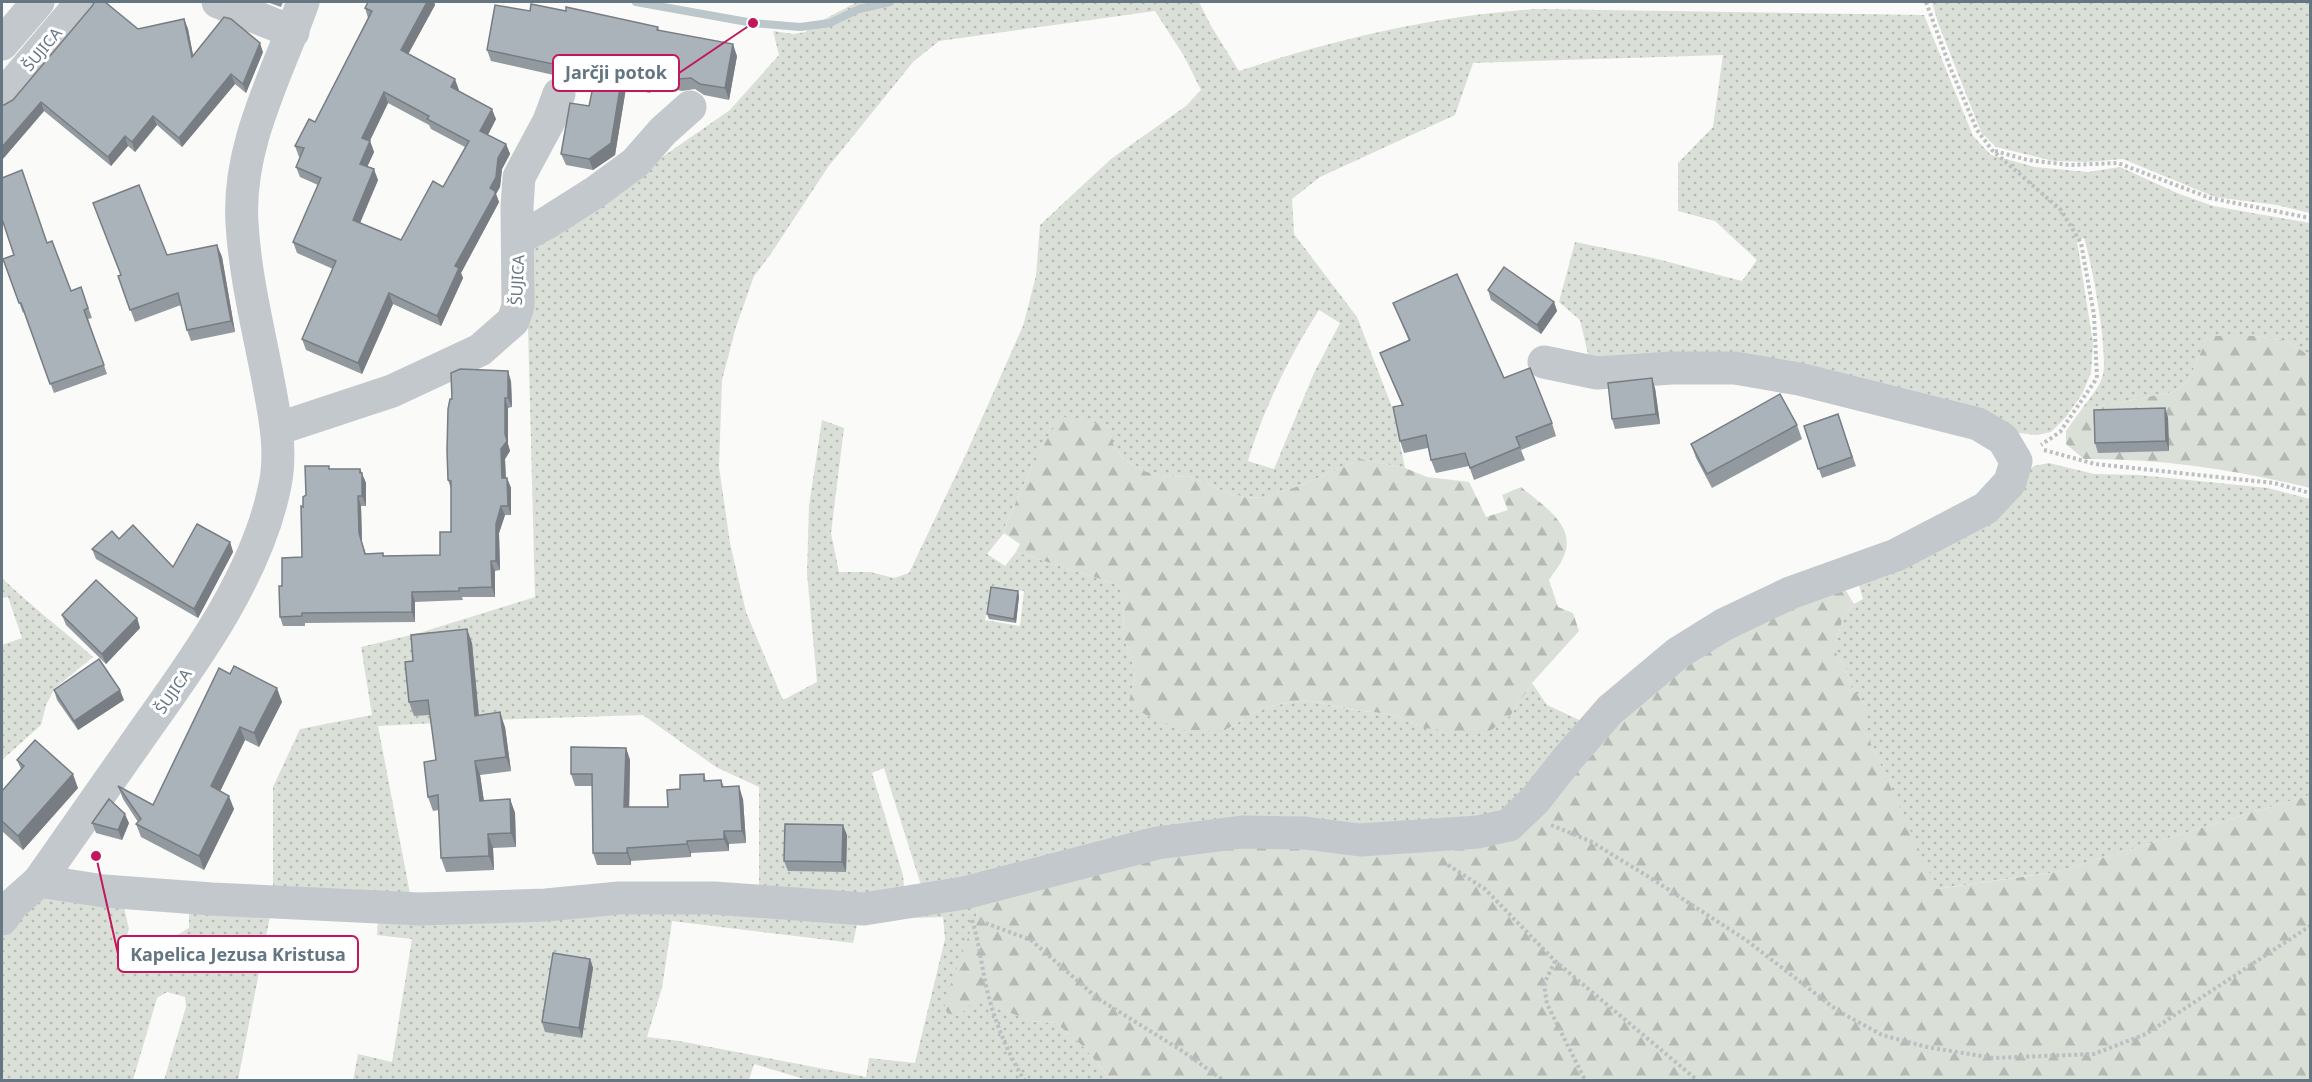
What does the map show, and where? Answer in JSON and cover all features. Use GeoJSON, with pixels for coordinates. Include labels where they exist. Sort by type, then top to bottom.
{"type":"FeatureCollection","features":[{"type":"Feature","properties":{"kind":"street","name":"ŠUJICA"},"geometry":{"type":"LineString","coordinates":[[2,44],[39,2]]}},
{"type":"Feature","properties":{"kind":"street","name":"ŠUJICA"},"geometry":{"type":"LineString","coordinates":[[2,97],[82,2]]}},
{"type":"Feature","properties":{"kind":"street"},"geometry":{"type":"LineString","coordinates":[[218,2],[293,32]]}},
{"type":"Feature","properties":{"kind":"street","name":"ŠUJICA"},"geometry":{"type":"LineString","coordinates":[[5,911],[39,881],[201,651],[264,531],[276,483],[277,429],[247,273],[241,222],[245,164],[262,111],[303,2]]}},
{"type":"Feature","properties":{"kind":"street","name":"ŠUJICA"},"geometry":{"type":"LineString","coordinates":[[277,429],[392,391],[480,350],[513,321],[518,306],[519,177],[549,121],[559,94]]}},
{"type":"Feature","properties":{"kind":"street"},"geometry":{"type":"LineString","coordinates":[[519,238],[594,193],[635,163],[663,131],[690,107]]}},
{"type":"Feature","properties":{"kind":"street"},"geometry":{"type":"LineString","coordinates":[[39,881],[104,891],[419,909],[546,905],[619,898],[714,898],[864,909],[964,893],[1156,843],[1242,832],[1305,833],[1360,840],[1478,832],[1509,825],[1536,800],[1568,758],[1610,711],[1678,653],[1723,625],[1790,593],[1896,555],[1986,508],[2010,482],[2016,461],[2003,439],[1978,424],[1799,379],[1735,368],[1672,368],[1597,373],[1544,362]]}},
{"type":"Feature","properties":{"kind":"path"},"geometry":{"type":"LineString","coordinates":[[1926,2],[1977,130],[1992,150],[2061,210],[2081,243],[2094,315],[2097,378],[2060,432],[2037,448],[2095,465],[2274,483],[2310,494]]}},
{"type":"Feature","properties":{"kind":"path"},"geometry":{"type":"LineString","coordinates":[[1992,150],[2028,160],[2069,165],[2118,163],[2210,198],[2310,218]]}},
{"type":"Feature","properties":{"kind":"path"},"geometry":{"type":"LineString","coordinates":[[1509,825],[1536,821],[1561,828],[1590,841],[1746,940],[1838,1011],[1882,1035],[1928,1047],[1993,1058],[2094,1054],[2146,1034],[2310,926]]}},
{"type":"Feature","properties":{"kind":"path"},"geometry":{"type":"LineString","coordinates":[[1444,863],[1485,889],[1555,961],[1697,1080]]}},
{"type":"Feature","properties":{"kind":"path"},"geometry":{"type":"LineString","coordinates":[[1023,1080],[1006,1047],[988,998],[980,947],[972,918],[1031,940],[1097,998],[1184,1052],[1223,1080]]}},
{"type":"Feature","properties":{"kind":"path"},"geometry":{"type":"LineString","coordinates":[[1555,961],[1544,984],[1547,1004],[1585,1080]]}},
{"type":"Feature","properties":{"kind":"green space"},"geometry":{"type":"Polygon","coordinates":[[[857,2],[1199,2],[1239,71],[1349,39],[1423,23],[1499,12],[1537,9],[1924,15],[1973,136],[1991,155],[2035,167],[2088,172],[2120,167],[2177,193],[2213,206],[2310,223],[2310,356],[2287,341],[2255,336],[2208,336],[2188,382],[2173,392],[2081,410],[2099,384],[2103,375],[2104,363],[2098,306],[2084,238],[2077,241],[2093,343],[2091,373],[2082,394],[2066,417],[2051,432],[2037,435],[2019,433],[1946,404],[1605,367],[1588,354],[1580,320],[1559,302],[1575,242],[1653,258],[1742,281],[1757,260],[1715,221],[1678,211],[1678,163],[1713,127],[1723,55],[1473,63],[1455,115],[1320,177],[1292,199],[1294,234],[1357,317],[1392,407],[1405,468],[1361,459],[1302,485],[1262,498],[1244,497],[1188,476],[1165,477],[1144,471],[1123,459],[1113,444],[1033,465],[1005,526],[1004,533],[987,554],[1005,566],[1016,552],[1118,586],[1124,597],[1123,636],[1132,659],[1135,678],[1128,705],[1225,730],[1264,707],[1307,700],[1354,710],[1389,714],[1425,728],[1510,716],[1532,683],[1547,705],[1588,724],[1502,819],[925,889],[920,882],[884,768],[872,773],[903,875],[904,887],[901,896],[759,893],[759,787],[716,767],[643,715],[378,726],[412,904],[273,899],[273,787],[300,729],[372,715],[361,647],[419,633],[535,597],[528,250],[730,110],[779,55],[773,31],[793,34],[806,32],[810,22],[823,20],[857,2]],[[1155,11],[939,41],[913,62],[828,167],[754,276],[736,327],[722,380],[719,467],[730,543],[746,612],[783,700],[817,682],[807,573],[809,506],[822,420],[844,428],[831,533],[839,572],[870,572],[894,578],[909,573],[966,454],[1023,326],[1036,276],[1040,225],[1111,159],[1186,106],[1201,90],[1184,56],[1155,11]],[[1319,310],[1269,403],[1248,461],[1274,469],[1314,373],[1340,323],[1319,310]],[[991,586],[985,620],[1020,626],[1024,591],[991,586]]]}},
{"type":"Feature","properties":{"kind":"green space"},"geometry":{"type":"Polygon","coordinates":[[[1932,2],[2310,2],[2310,213],[2277,205],[2215,197],[2123,159],[2087,162],[2054,161],[1996,147],[1981,132],[1932,2]]]}},
{"type":"Feature","properties":{"kind":"green space"},"geometry":{"type":"Polygon","coordinates":[[[2208,336],[2255,336],[2287,341],[2310,356],[2310,488],[2198,466],[2084,459],[2066,444],[2066,431],[2081,410],[2173,392],[2188,382],[2208,336]]]}},
{"type":"Feature","properties":{"kind":"green space"},"geometry":{"type":"Polygon","coordinates":[[[1060,416],[1111,426],[1113,444],[1123,459],[1144,471],[1165,477],[1188,476],[1244,497],[1262,498],[1302,485],[1361,459],[1405,468],[1427,477],[1469,482],[1486,517],[1508,510],[1502,495],[1521,487],[1548,510],[1563,527],[1566,548],[1561,563],[1549,580],[1558,607],[1573,613],[1579,631],[1532,683],[1510,716],[1490,731],[1466,733],[1425,728],[1389,714],[1307,700],[1264,707],[1225,730],[1185,730],[1154,719],[1128,705],[1135,678],[1132,659],[1123,636],[1124,597],[1118,586],[1016,552],[1020,544],[1004,533],[1005,526],[1033,465],[1060,416]]]}},
{"type":"Feature","properties":{"kind":"green space"},"geometry":{"type":"Polygon","coordinates":[[[2049,463],[2094,474],[2139,475],[2268,488],[2310,499],[2310,795],[2056,872],[1936,889],[1866,733],[1866,706],[1851,687],[1845,667],[1836,653],[1836,642],[1843,617],[1854,604],[1863,599],[1857,578],[2034,466],[2049,463]]]}},
{"type":"Feature","properties":{"kind":"green space"},"geometry":{"type":"Polygon","coordinates":[[[3,579],[93,657],[55,688],[46,705],[41,725],[2,760],[2,645],[22,638],[8,597],[2,598],[3,579]]]}},
{"type":"Feature","properties":{"kind":"green space"},"geometry":{"type":"Polygon","coordinates":[[[1842,584],[1854,604],[1843,617],[1836,642],[1836,653],[1845,667],[1851,687],[1866,706],[1866,733],[1937,889],[2056,872],[2310,795],[2310,1080],[1111,1080],[1085,1048],[1056,1023],[1030,1021],[977,999],[958,1016],[947,1013],[944,1003],[977,913],[974,898],[1152,852],[1492,838],[1673,664],[1842,584]]]}},
{"type":"Feature","properties":{"kind":"green space"},"geometry":{"type":"Polygon","coordinates":[[[45,896],[124,907],[129,929],[123,946],[156,958],[164,943],[189,928],[189,911],[270,916],[238,1080],[164,1080],[186,1007],[185,997],[167,992],[157,998],[133,1080],[2,1080],[2,936],[45,896]]]}},
{"type":"Feature","properties":{"kind":"green space"},"geometry":{"type":"Polygon","coordinates":[[[974,898],[977,913],[958,1016],[976,998],[1030,1021],[1056,1023],[1085,1048],[1111,1080],[807,1080],[754,1064],[749,1080],[353,1080],[358,1054],[392,1062],[412,939],[377,935],[378,919],[974,898]],[[943,917],[858,920],[853,943],[672,921],[662,988],[647,1037],[679,1041],[866,1077],[869,1058],[915,1063],[945,939],[943,917]]]}},
{"type":"Feature","properties":{"kind":"building"},"geometry":{"type":"Polygon","coordinates":[[[94,2],[105,2],[138,29],[184,19],[192,57],[224,17],[231,19],[260,43],[243,84],[231,74],[179,138],[153,116],[132,142],[125,136],[108,157],[41,102],[2,147],[2,105],[13,100],[94,2]]]}},
{"type":"Feature","properties":{"kind":"building"},"geometry":{"type":"Polygon","coordinates":[[[368,2],[427,2],[401,50],[455,79],[451,87],[492,109],[480,131],[506,144],[498,158],[496,177],[490,188],[495,191],[495,194],[455,266],[459,268],[437,316],[389,293],[358,363],[302,339],[336,261],[293,242],[321,178],[296,167],[304,148],[295,146],[309,119],[315,122],[372,11],[365,8],[368,2]],[[384,92],[362,138],[370,141],[360,164],[374,169],[353,220],[401,240],[433,181],[443,187],[469,141],[427,119],[429,116],[384,92]]]}},
{"type":"Feature","properties":{"kind":"building"},"geometry":{"type":"Polygon","coordinates":[[[531,4],[566,11],[566,7],[658,27],[657,30],[733,44],[725,88],[700,84],[691,78],[678,79],[648,73],[646,82],[622,76],[611,143],[589,159],[561,154],[570,103],[589,106],[598,63],[557,55],[553,64],[487,50],[495,5],[530,11],[531,4]]]}},
{"type":"Feature","properties":{"kind":"building"},"geometry":{"type":"Polygon","coordinates":[[[22,170],[47,243],[52,241],[71,291],[81,287],[88,308],[84,310],[104,365],[50,384],[3,259],[14,255],[2,219],[2,178],[22,170]]]}},
{"type":"Feature","properties":{"kind":"building"},"geometry":{"type":"Polygon","coordinates":[[[139,185],[167,255],[217,245],[231,321],[187,330],[178,293],[130,310],[118,276],[121,275],[93,203],[139,185]]]}},
{"type":"Feature","properties":{"kind":"building"},"geometry":{"type":"Polygon","coordinates":[[[1504,267],[1554,302],[1537,325],[1488,290],[1504,267]]]}},
{"type":"Feature","properties":{"kind":"building"},"geometry":{"type":"Polygon","coordinates":[[[1457,274],[1504,378],[1530,368],[1552,423],[1516,437],[1520,447],[1470,468],[1465,453],[1431,460],[1426,435],[1400,441],[1393,407],[1403,405],[1380,353],[1410,340],[1393,303],[1457,274]]]}},
{"type":"Feature","properties":{"kind":"building"},"geometry":{"type":"Polygon","coordinates":[[[460,369],[508,371],[508,398],[505,398],[507,441],[501,449],[502,478],[507,478],[508,506],[501,506],[496,524],[496,561],[491,561],[492,587],[459,588],[459,591],[412,592],[412,612],[302,613],[302,616],[280,617],[279,586],[282,586],[282,558],[302,557],[301,506],[303,507],[303,497],[306,495],[305,466],[360,469],[362,496],[358,496],[359,533],[365,554],[440,555],[440,532],[451,532],[451,481],[448,480],[447,451],[448,409],[450,399],[452,399],[451,373],[460,369]]]}},
{"type":"Feature","properties":{"kind":"building"},"geometry":{"type":"Polygon","coordinates":[[[1652,378],[1656,414],[1612,419],[1608,383],[1652,378]]]}},
{"type":"Feature","properties":{"kind":"building"},"geometry":{"type":"Polygon","coordinates":[[[1780,394],[1797,425],[1707,474],[1691,444],[1780,394]]]}},
{"type":"Feature","properties":{"kind":"building"},"geometry":{"type":"Polygon","coordinates":[[[2165,408],[2166,441],[2095,443],[2094,410],[2165,408]]]}},
{"type":"Feature","properties":{"kind":"building"},"geometry":{"type":"Polygon","coordinates":[[[1838,414],[1852,457],[1818,469],[1804,426],[1838,414]]]}},
{"type":"Feature","properties":{"kind":"building"},"geometry":{"type":"Polygon","coordinates":[[[197,524],[230,542],[194,609],[92,549],[112,531],[119,539],[133,525],[173,567],[197,524]]]}},
{"type":"Feature","properties":{"kind":"building"},"geometry":{"type":"Polygon","coordinates":[[[96,580],[137,618],[102,654],[62,615],[96,580]]]}},
{"type":"Feature","properties":{"kind":"building"},"geometry":{"type":"Polygon","coordinates":[[[991,587],[1018,591],[1014,619],[987,614],[991,587]]]}},
{"type":"Feature","properties":{"kind":"building"},"geometry":{"type":"Polygon","coordinates":[[[467,629],[475,716],[500,712],[506,757],[475,761],[480,801],[510,799],[511,833],[488,834],[489,856],[441,858],[438,795],[428,797],[424,762],[436,760],[428,700],[409,702],[405,662],[413,661],[411,635],[467,629]]]}},
{"type":"Feature","properties":{"kind":"building"},"geometry":{"type":"Polygon","coordinates":[[[99,659],[120,690],[74,721],[54,690],[99,659]]]}},
{"type":"Feature","properties":{"kind":"building"},"geometry":{"type":"Polygon","coordinates":[[[234,666],[277,688],[254,733],[240,727],[211,786],[229,796],[199,856],[136,824],[141,819],[118,786],[153,805],[219,668],[230,674],[234,666]]]}},
{"type":"Feature","properties":{"kind":"building"},"geometry":{"type":"Polygon","coordinates":[[[35,740],[73,774],[18,836],[2,821],[2,791],[24,766],[17,760],[35,740]]]}},
{"type":"Feature","properties":{"kind":"building"},"geometry":{"type":"Polygon","coordinates":[[[571,747],[626,748],[624,807],[668,807],[667,790],[680,789],[680,775],[704,774],[704,781],[721,780],[722,787],[739,786],[742,831],[724,831],[724,839],[627,848],[627,853],[593,853],[592,774],[571,774],[571,747]]]}},
{"type":"Feature","properties":{"kind":"building"},"geometry":{"type":"Polygon","coordinates":[[[109,799],[125,814],[118,830],[92,823],[109,799]]]}},
{"type":"Feature","properties":{"kind":"building"},"geometry":{"type":"Polygon","coordinates":[[[785,824],[843,825],[842,862],[784,861],[785,824]]]}},
{"type":"Feature","properties":{"kind":"building"},"geometry":{"type":"Polygon","coordinates":[[[553,953],[590,959],[579,1028],[542,1022],[553,953]]]}},
{"type":"Feature","properties":{"kind":"waterway"},"geometry":{"type":"LineString","coordinates":[[636,2],[753,23],[800,27],[830,23],[859,9],[890,2]]}},
{"type":"Feature","properties":{"kind":"place","name":"Jarčji potok"},"geometry":{"type":"Point","coordinates":[753,23]}},
{"type":"Feature","properties":{"kind":"place","name":"Kapelica Jezusa Kristusa"},"geometry":{"type":"Point","coordinates":[96,856]}}]}
